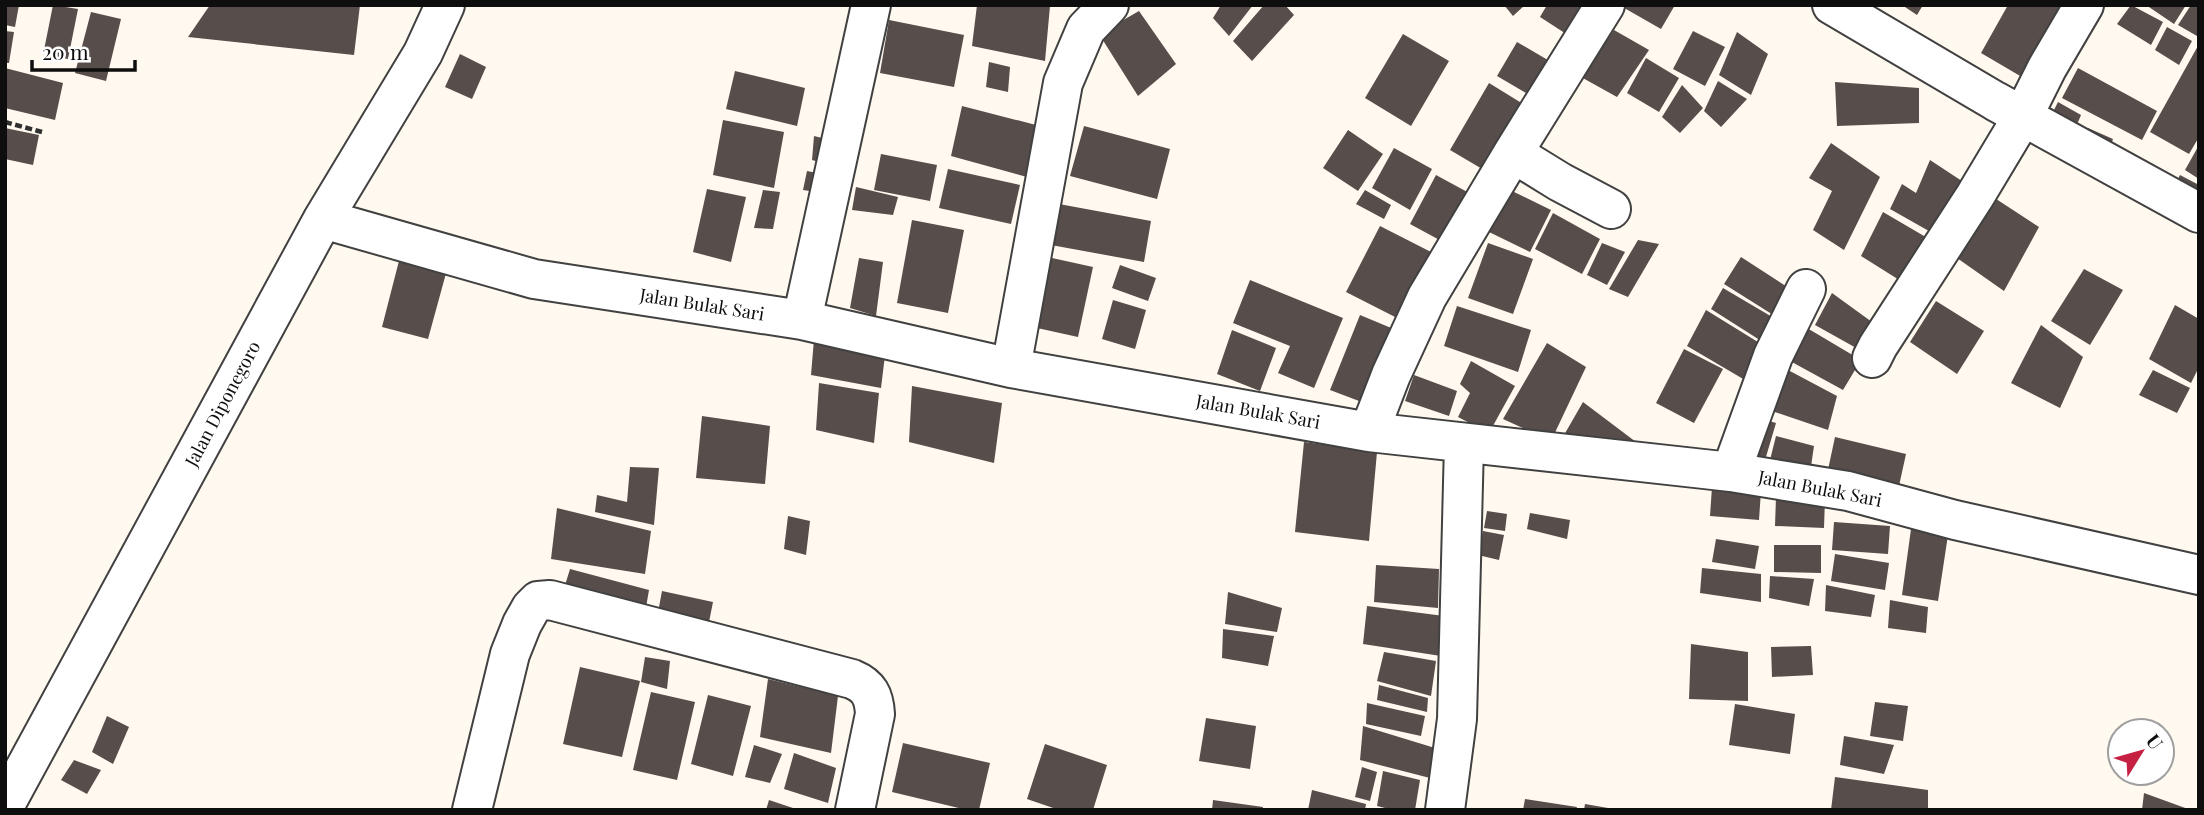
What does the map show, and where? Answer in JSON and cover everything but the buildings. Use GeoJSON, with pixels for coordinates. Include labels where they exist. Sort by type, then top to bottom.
{"type":"FeatureCollection","features":[{"type":"Feature","properties":{"kind":"street","name":"Jalan Diponegoro"},"geometry":{"type":"LineString","coordinates":[[5,805],[323,219],[423,53],[445,5]]}},
{"type":"Feature","properties":{"kind":"street"},"geometry":{"type":"LineString","coordinates":[[802,320],[871,5]]}},
{"type":"Feature","properties":{"kind":"street"},"geometry":{"type":"LineString","coordinates":[[1011,368],[1063,83],[1086,29],[1109,5]]}},
{"type":"Feature","properties":{"kind":"street"},"geometry":{"type":"LineString","coordinates":[[1369,432],[1391,375],[1427,297],[1605,5]]}},
{"type":"Feature","properties":{"kind":"street"},"geometry":{"type":"LineString","coordinates":[[1832,5],[2023,116],[2199,213]]}},
{"type":"Feature","properties":{"kind":"street"},"geometry":{"type":"LineString","coordinates":[[1872,358],[1975,196],[2084,5]]}},
{"type":"Feature","properties":{"kind":"street"},"geometry":{"type":"LineString","coordinates":[[1513,153],[1611,209]]}},
{"type":"Feature","properties":{"kind":"street","name":"Jalan Bulak Sari"},"geometry":{"type":"LineString","coordinates":[[323,219],[534,279],[802,320],[1011,368],[1369,432],[1731,472],[1848,491],[1955,520],[2199,575]]}},
{"type":"Feature","properties":{"kind":"street"},"geometry":{"type":"LineString","coordinates":[[1731,472],[1773,356],[1806,289]]}},
{"type":"Feature","properties":{"kind":"street"},"geometry":{"type":"LineString","coordinates":[[1445,810],[1457,719],[1464,444]]}},
{"type":"Feature","properties":{"kind":"street"},"geometry":{"type":"LineString","coordinates":[[472,810],[510,654],[531,608],[538,601],[550,600],[862,683],[875,702],[875,714],[855,810]]}},
{"type":"Feature","properties":{"kind":"path"},"geometry":{"type":"LineString","coordinates":[[5,122],[41,132]]}}]}
